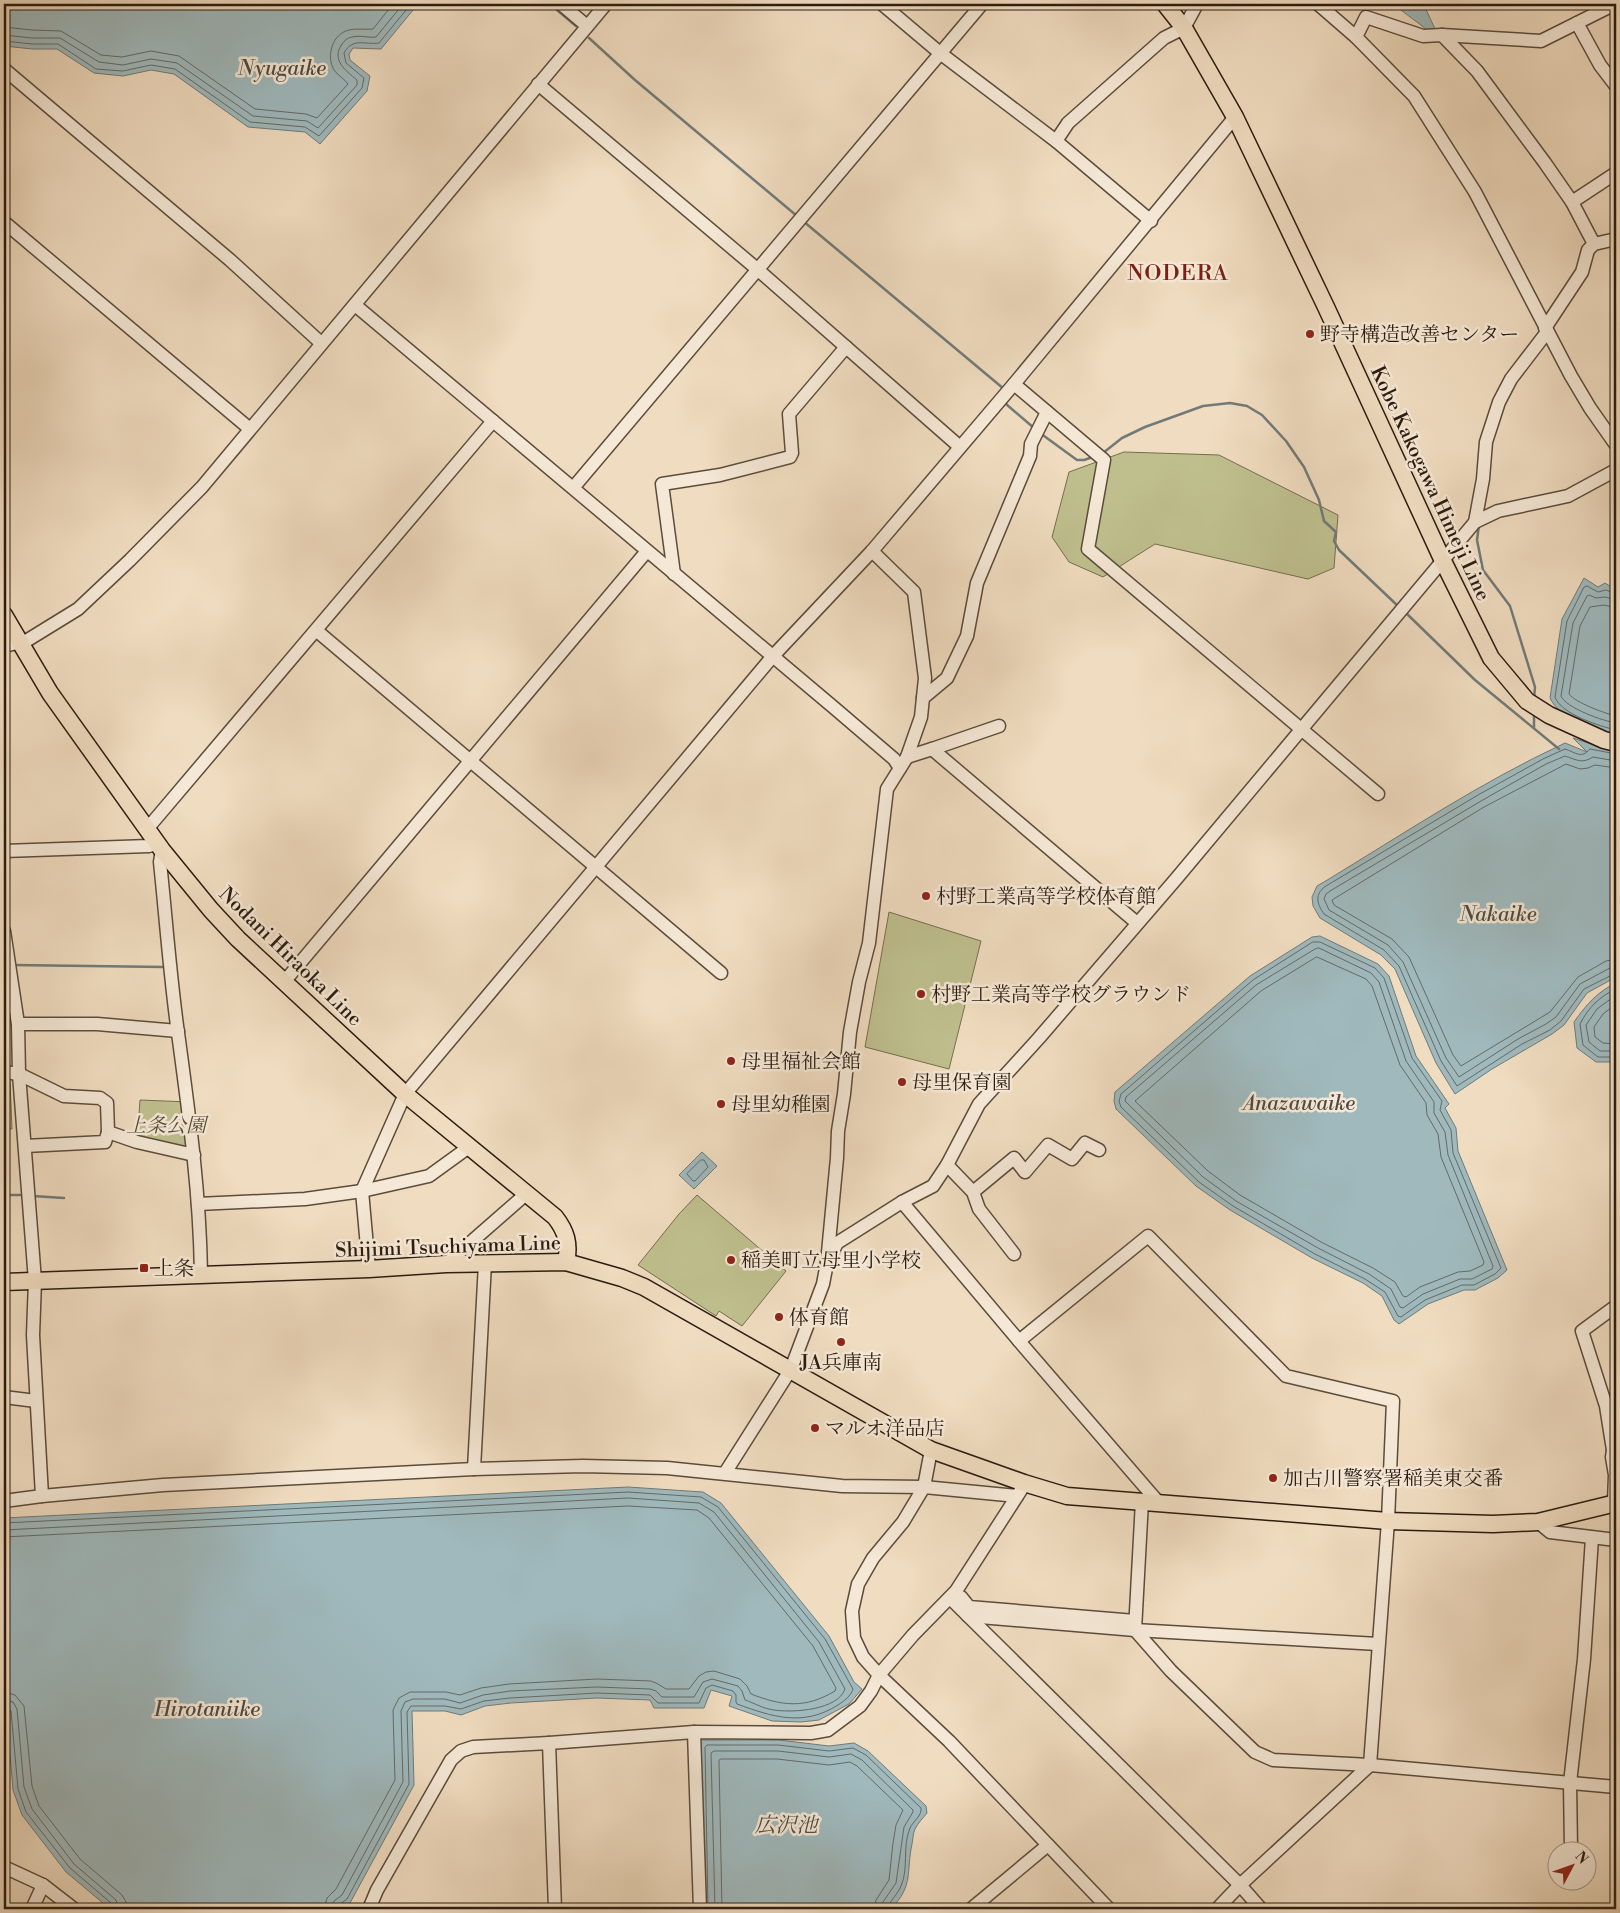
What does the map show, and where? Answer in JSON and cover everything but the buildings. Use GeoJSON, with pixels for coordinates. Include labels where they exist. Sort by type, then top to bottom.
{"type":"FeatureCollection","features":[{"type":"Feature","properties":{"kind":"main road","name":"Kobe Kakogawa Himeji Line"},"geometry":{"type":"LineString","coordinates":[[1165,4],[1184,28],[1235,117],[1326,306],[1443,561],[1491,658],[1527,701],[1549,715],[1604,740],[1616,743]]}},
{"type":"Feature","properties":{"kind":"main road","name":"Nodani Hiraoka Line"},"geometry":{"type":"LineString","coordinates":[[4,615],[12,644],[50,693],[160,847],[211,910],[238,940],[405,1094],[555,1217],[567,1238],[568,1254],[566,1262]]}},
{"type":"Feature","properties":{"kind":"main road","name":"Shijimi Tsuchiyama Line"},"geometry":{"type":"LineString","coordinates":[[4,1282],[370,1269],[446,1264],[566,1262],[622,1278],[644,1287],[931,1450],[1021,1489],[1067,1496],[1388,1521],[1493,1524],[1538,1522],[1615,1503]]}},
{"type":"Feature","properties":{"kind":"street"},"geometry":{"type":"LineString","coordinates":[[561,4],[587,26]]}},
{"type":"Feature","properties":{"kind":"street"},"geometry":{"type":"LineString","coordinates":[[12,644],[26,642],[78,609],[130,560],[202,487],[606,4]]}},
{"type":"Feature","properties":{"kind":"street"},"geometry":{"type":"LineString","coordinates":[[882,4],[940,53],[1056,141],[1151,220]]}},
{"type":"Feature","properties":{"kind":"street"},"geometry":{"type":"LineString","coordinates":[[573,488],[982,4]]}},
{"type":"Feature","properties":{"kind":"street"},"geometry":{"type":"LineString","coordinates":[[1056,141],[1068,122],[1164,38],[1184,28],[1197,4]]}},
{"type":"Feature","properties":{"kind":"street"},"geometry":{"type":"LineString","coordinates":[[1318,4],[1356,37],[1414,96],[1475,192],[1546,330],[1585,400],[1616,445]]}},
{"type":"Feature","properties":{"kind":"street"},"geometry":{"type":"LineString","coordinates":[[1356,37],[1366,17],[1423,36],[1442,35],[1541,41],[1615,4]]}},
{"type":"Feature","properties":{"kind":"street"},"geometry":{"type":"LineString","coordinates":[[1577,23],[1600,65],[1616,86]]}},
{"type":"Feature","properties":{"kind":"street"},"geometry":{"type":"LineString","coordinates":[[1442,35],[1477,71],[1572,202],[1594,244]]}},
{"type":"Feature","properties":{"kind":"street"},"geometry":{"type":"LineString","coordinates":[[4,69],[230,260],[322,343]]}},
{"type":"Feature","properties":{"kind":"street"},"geometry":{"type":"LineString","coordinates":[[538,84],[757,270],[960,447]]}},
{"type":"Feature","properties":{"kind":"street"},"geometry":{"type":"LineString","coordinates":[[370,1269],[362,1191],[405,1094],[773,656],[872,551],[1014,384],[1235,117]]}},
{"type":"Feature","properties":{"kind":"street"},"geometry":{"type":"LineString","coordinates":[[1572,202],[1616,172]]}},
{"type":"Feature","properties":{"kind":"street"},"geometry":{"type":"LineString","coordinates":[[4,222],[250,429]]}},
{"type":"Feature","properties":{"kind":"street"},"geometry":{"type":"LineString","coordinates":[[1475,522],[1483,479],[1486,442],[1499,402],[1511,380],[1546,330],[1582,272],[1588,250],[1594,244],[1616,239]]}},
{"type":"Feature","properties":{"kind":"street"},"geometry":{"type":"LineString","coordinates":[[355,305],[894,759],[903,762],[932,749],[999,726]]}},
{"type":"Feature","properties":{"kind":"street"},"geometry":{"type":"LineString","coordinates":[[674,574],[662,484],[720,475],[790,457],[792,453],[789,414],[846,347]]}},
{"type":"Feature","properties":{"kind":"street"},"geometry":{"type":"LineString","coordinates":[[1014,384],[1104,460],[1088,549],[1378,794]]}},
{"type":"Feature","properties":{"kind":"street"},"geometry":{"type":"LineString","coordinates":[[923,698],[947,678],[967,636],[977,583],[1030,456],[1031,444],[1047,412]]}},
{"type":"Feature","properties":{"kind":"street"},"geometry":{"type":"LineString","coordinates":[[147,829],[493,421]]}},
{"type":"Feature","properties":{"kind":"street"},"geometry":{"type":"LineString","coordinates":[[827,1263],[836,1243],[902,1202],[932,1186],[947,1166],[979,1104],[1063,1010],[1302,731],[1475,522],[1498,511],[1568,496],[1616,470]]}},
{"type":"Feature","properties":{"kind":"street"},"geometry":{"type":"LineString","coordinates":[[284,982],[647,551]]}},
{"type":"Feature","properties":{"kind":"street"},"geometry":{"type":"LineString","coordinates":[[725,1473],[791,1370],[823,1284],[827,1263],[838,1131],[844,1094],[850,1032],[870,934],[887,789],[903,762],[920,717],[925,678],[914,592],[872,551]]}},
{"type":"Feature","properties":{"kind":"street"},"geometry":{"type":"LineString","coordinates":[[316,631],[721,973]]}},
{"type":"Feature","properties":{"kind":"street"},"geometry":{"type":"LineString","coordinates":[[932,749],[1137,923]]}},
{"type":"Feature","properties":{"kind":"street"},"geometry":{"type":"LineString","coordinates":[[4,852],[160,847],[178,1031],[189,1102],[201,1223],[201,1275]]}},
{"type":"Feature","properties":{"kind":"street"},"geometry":{"type":"LineString","coordinates":[[4,931],[18,1024],[19,1074],[35,1281],[32,1335],[42,1496]]}},
{"type":"Feature","properties":{"kind":"street"},"geometry":{"type":"LineString","coordinates":[[18,1024],[97,1024],[178,1031]]}},
{"type":"Feature","properties":{"kind":"street"},"geometry":{"type":"LineString","coordinates":[[4,1072],[19,1074],[64,1096],[100,1098],[107,1103],[108,1132],[105,1142],[25,1146]]}},
{"type":"Feature","properties":{"kind":"street"},"geometry":{"type":"LineString","coordinates":[[108,1132],[137,1142],[194,1155]]}},
{"type":"Feature","properties":{"kind":"street"},"geometry":{"type":"LineString","coordinates":[[973,1192],[1014,1158],[1025,1172],[1048,1145],[1072,1159],[1085,1143],[1099,1150]]}},
{"type":"Feature","properties":{"kind":"street"},"geometry":{"type":"LineString","coordinates":[[198,1204],[305,1199],[362,1191],[429,1176],[469,1147]]}},
{"type":"Feature","properties":{"kind":"street"},"geometry":{"type":"LineString","coordinates":[[947,1166],[973,1192],[979,1209],[1014,1254]]}},
{"type":"Feature","properties":{"kind":"street"},"geometry":{"type":"LineString","coordinates":[[446,1264],[526,1194]]}},
{"type":"Feature","properties":{"kind":"street"},"geometry":{"type":"LineString","coordinates":[[902,1202],[1150,1502],[1135,1626]]}},
{"type":"Feature","properties":{"kind":"street"},"geometry":{"type":"LineString","coordinates":[[1019,1342],[1148,1236],[1280,1372],[1286,1376],[1393,1402],[1388,1521],[1370,1764],[1240,1885],[1218,1909]]}},
{"type":"Feature","properties":{"kind":"street"},"geometry":{"type":"LineString","coordinates":[[474,1469],[485,1263]]}},
{"type":"Feature","properties":{"kind":"street"},"geometry":{"type":"LineString","coordinates":[[1615,1503],[1616,1475],[1612,1457],[1615,1450],[1606,1406],[1582,1332],[1616,1306]]}},
{"type":"Feature","properties":{"kind":"street"},"geometry":{"type":"LineString","coordinates":[[4,1397],[36,1401]]}},
{"type":"Feature","properties":{"kind":"street"},"geometry":{"type":"LineString","coordinates":[[931,1450],[924,1487],[903,1522],[873,1558],[858,1584],[852,1611],[854,1638],[863,1657],[879,1675],[949,1741],[1109,1909]]}},
{"type":"Feature","properties":{"kind":"street"},"geometry":{"type":"LineString","coordinates":[[4,1501],[163,1485],[474,1469],[584,1466],[667,1468],[842,1486],[1021,1489]]}},
{"type":"Feature","properties":{"kind":"street"},"geometry":{"type":"LineString","coordinates":[[368,1909],[452,1760],[461,1751],[473,1747],[694,1732],[811,1733],[828,1730],[851,1715],[860,1706],[871,1691],[879,1675],[913,1635],[953,1595],[1021,1489]]}},
{"type":"Feature","properties":{"kind":"street"},"geometry":{"type":"LineString","coordinates":[[1538,1522],[1550,1532],[1616,1540]]}},
{"type":"Feature","properties":{"kind":"street"},"geometry":{"type":"LineString","coordinates":[[1571,1840],[1570,1783],[1584,1659],[1592,1538]]}},
{"type":"Feature","properties":{"kind":"street"},"geometry":{"type":"LineString","coordinates":[[953,1595],[968,1616],[1240,1885],[1261,1909]]}},
{"type":"Feature","properties":{"kind":"street"},"geometry":{"type":"LineString","coordinates":[[953,1595],[969,1607],[1135,1626],[1171,1671],[1255,1752],[1273,1760],[1370,1764],[1616,1787]]}},
{"type":"Feature","properties":{"kind":"street"},"geometry":{"type":"LineString","coordinates":[[968,1616],[1378,1644]]}},
{"type":"Feature","properties":{"kind":"street"},"geometry":{"type":"LineString","coordinates":[[694,1732],[700,1909]]}},
{"type":"Feature","properties":{"kind":"street"},"geometry":{"type":"LineString","coordinates":[[549,1743],[555,1909]]}},
{"type":"Feature","properties":{"kind":"street"},"geometry":{"type":"LineString","coordinates":[[971,1909],[1048,1845]]}},
{"type":"Feature","properties":{"kind":"street"},"geometry":{"type":"LineString","coordinates":[[4,1867],[43,1885],[74,1909]]}},
{"type":"Feature","properties":{"kind":"street"},"geometry":{"type":"LineString","coordinates":[[32,1909],[43,1885]]}},
{"type":"Feature","properties":{"kind":"green space"},"geometry":{"type":"Polygon","coordinates":[[[1124,452],[1219,455],[1338,515],[1334,568],[1308,579],[1155,544],[1103,577],[1069,562],[1052,537],[1069,472],[1124,452]]]}},
{"type":"Feature","properties":{"kind":"green space","name":"村野工業高等学校グラウンド"},"geometry":{"type":"Polygon","coordinates":[[[889,912],[981,941],[949,1069],[865,1047],[889,912]]]}},
{"type":"Feature","properties":{"kind":"green space"},"geometry":{"type":"Polygon","coordinates":[[[4,1080],[10,1081],[12,1129],[4,1128],[4,1080]]]}},
{"type":"Feature","properties":{"kind":"green space","name":"上条公園"},"geometry":{"type":"Polygon","coordinates":[[[140,1100],[189,1102],[194,1155],[137,1142],[140,1100]]]}},
{"type":"Feature","properties":{"kind":"green space"},"geometry":{"type":"Polygon","coordinates":[[[697,1195],[786,1271],[742,1326],[719,1311],[716,1316],[638,1265],[679,1214],[697,1195]]]}},
{"type":"Feature","properties":{"kind":"water","name":"Nyugaike"},"geometry":{"type":"Polygon","coordinates":[[[4,4],[418,4],[381,49],[353,48],[349,54],[350,60],[370,76],[367,91],[320,144],[305,132],[248,127],[174,74],[151,70],[123,76],[94,73],[57,49],[4,46],[4,4]]]}},
{"type":"Feature","properties":{"kind":"water"},"geometry":{"type":"Polygon","coordinates":[[[1393,4],[1426,4],[1424,5],[1435,29],[1430,32],[1393,4]]]}},
{"type":"Feature","properties":{"kind":"water"},"geometry":{"type":"Polygon","coordinates":[[[1584,578],[1598,587],[1605,583],[1616,590],[1616,735],[1588,727],[1569,717],[1561,712],[1550,698],[1562,619],[1584,578]]]}},
{"type":"Feature","properties":{"kind":"water","name":"Nakaike"},"geometry":{"type":"Polygon","coordinates":[[[1573,738],[1616,750],[1616,977],[1587,993],[1564,1025],[1552,1034],[1492,1069],[1455,1094],[1436,1063],[1395,969],[1381,955],[1320,918],[1313,906],[1312,897],[1317,886],[1503,774],[1565,743],[1587,752],[1573,738]]]}},
{"type":"Feature","properties":{"kind":"water","name":"Anazawaike"},"geometry":{"type":"Polygon","coordinates":[[[1320,936],[1378,964],[1389,976],[1416,1056],[1449,1104],[1445,1108],[1456,1128],[1458,1151],[1507,1270],[1498,1278],[1475,1290],[1464,1290],[1428,1304],[1399,1324],[1394,1320],[1382,1296],[1363,1283],[1312,1258],[1230,1210],[1196,1186],[1116,1109],[1114,1101],[1115,1092],[1250,976],[1312,937],[1320,936]]]}},
{"type":"Feature","properties":{"kind":"water"},"geometry":{"type":"Polygon","coordinates":[[[1616,983],[1616,1062],[1596,1062],[1577,1048],[1574,1022],[1592,999],[1616,983]]]}},
{"type":"Feature","properties":{"kind":"water"},"geometry":{"type":"Polygon","coordinates":[[[702,1152],[717,1166],[694,1189],[679,1175],[702,1152]]]}},
{"type":"Feature","properties":{"kind":"water","name":"Hirotaniike"},"geometry":{"type":"Polygon","coordinates":[[[628,1487],[703,1492],[721,1503],[829,1636],[854,1682],[862,1689],[849,1704],[819,1720],[801,1722],[772,1721],[729,1706],[732,1696],[711,1690],[704,1708],[654,1708],[650,1700],[597,1698],[485,1706],[461,1715],[445,1711],[412,1711],[414,1785],[350,1903],[342,1909],[110,1909],[66,1872],[22,1815],[13,1790],[4,1684],[4,1518],[628,1487]]]}},
{"type":"Feature","properties":{"kind":"water","name":"広沢池"},"geometry":{"type":"Polygon","coordinates":[[[699,1740],[779,1740],[829,1746],[854,1743],[868,1751],[926,1806],[927,1813],[914,1831],[906,1885],[903,1893],[891,1909],[703,1909],[699,1740]]]}},
{"type":"Feature","properties":{"kind":"waterway"},"geometry":{"type":"LineString","coordinates":[[550,4],[576,26]]}},
{"type":"Feature","properties":{"kind":"waterway"},"geometry":{"type":"LineString","coordinates":[[589,38],[635,80],[797,216]]}},
{"type":"Feature","properties":{"kind":"waterway"},"geometry":{"type":"LineString","coordinates":[[803,221],[1004,389]]}},
{"type":"Feature","properties":{"kind":"waterway"},"geometry":{"type":"LineString","coordinates":[[1006,401],[1006,404],[1034,428]]}},
{"type":"Feature","properties":{"kind":"waterway"},"geometry":{"type":"LineString","coordinates":[[1103,453],[1122,438],[1145,427],[1203,406],[1230,403],[1247,406],[1262,415],[1286,441],[1304,467],[1319,500],[1324,521],[1336,532],[1334,541],[1339,550],[1399,607]]}},
{"type":"Feature","properties":{"kind":"waterway"},"geometry":{"type":"LineString","coordinates":[[1040,433],[1077,460],[1093,457]]}},
{"type":"Feature","properties":{"kind":"waterway"},"geometry":{"type":"LineString","coordinates":[[1479,525],[1477,540],[1483,570],[1510,606],[1535,687],[1534,699]]}},
{"type":"Feature","properties":{"kind":"waterway"},"geometry":{"type":"LineString","coordinates":[[1405,612],[1475,680],[1559,749]]}},
{"type":"Feature","properties":{"kind":"waterway"},"geometry":{"type":"LineString","coordinates":[[1534,712],[1534,728]]}},
{"type":"Feature","properties":{"kind":"waterway"},"geometry":{"type":"LineString","coordinates":[[13,965],[164,967]]}},
{"type":"Feature","properties":{"kind":"waterway"},"geometry":{"type":"LineString","coordinates":[[4,1195],[26,1195]]}},
{"type":"Feature","properties":{"kind":"waterway"},"geometry":{"type":"LineString","coordinates":[[33,1196],[64,1198]]}},
{"type":"Feature","properties":{"kind":"place","name":"野寺構造改善センター"},"geometry":{"type":"Point","coordinates":[1310,334]}},
{"type":"Feature","properties":{"kind":"place","name":"村野工業高等学校体育館"},"geometry":{"type":"Point","coordinates":[926,896]}},
{"type":"Feature","properties":{"kind":"place","name":"村野工業高等学校グラウンド"},"geometry":{"type":"Point","coordinates":[921,994]}},
{"type":"Feature","properties":{"kind":"place","name":"母里福祉会館"},"geometry":{"type":"Point","coordinates":[731,1061]}},
{"type":"Feature","properties":{"kind":"place","name":"母里保育園"},"geometry":{"type":"Point","coordinates":[902,1082]}},
{"type":"Feature","properties":{"kind":"place","name":"母里幼稚園"},"geometry":{"type":"Point","coordinates":[721,1104]}},
{"type":"Feature","properties":{"kind":"place","name":"稲美町立母里小学校"},"geometry":{"type":"Point","coordinates":[731,1260]}},
{"type":"Feature","properties":{"kind":"place","name":"上条"},"geometry":{"type":"Point","coordinates":[144,1268]}},
{"type":"Feature","properties":{"kind":"place","name":"体育館"},"geometry":{"type":"Point","coordinates":[779,1317]}},
{"type":"Feature","properties":{"kind":"place","name":"JA兵庫南"},"geometry":{"type":"Point","coordinates":[841,1342]}},
{"type":"Feature","properties":{"kind":"place","name":"マルオ洋品店"},"geometry":{"type":"Point","coordinates":[815,1428]}},
{"type":"Feature","properties":{"kind":"place","name":"加古川警察署稲美東交番"},"geometry":{"type":"Point","coordinates":[1273,1478]}},
{"type":"Feature","properties":{"kind":"district","name":"NODERA"},"geometry":{"type":"Point","coordinates":[1178,272]}}]}
